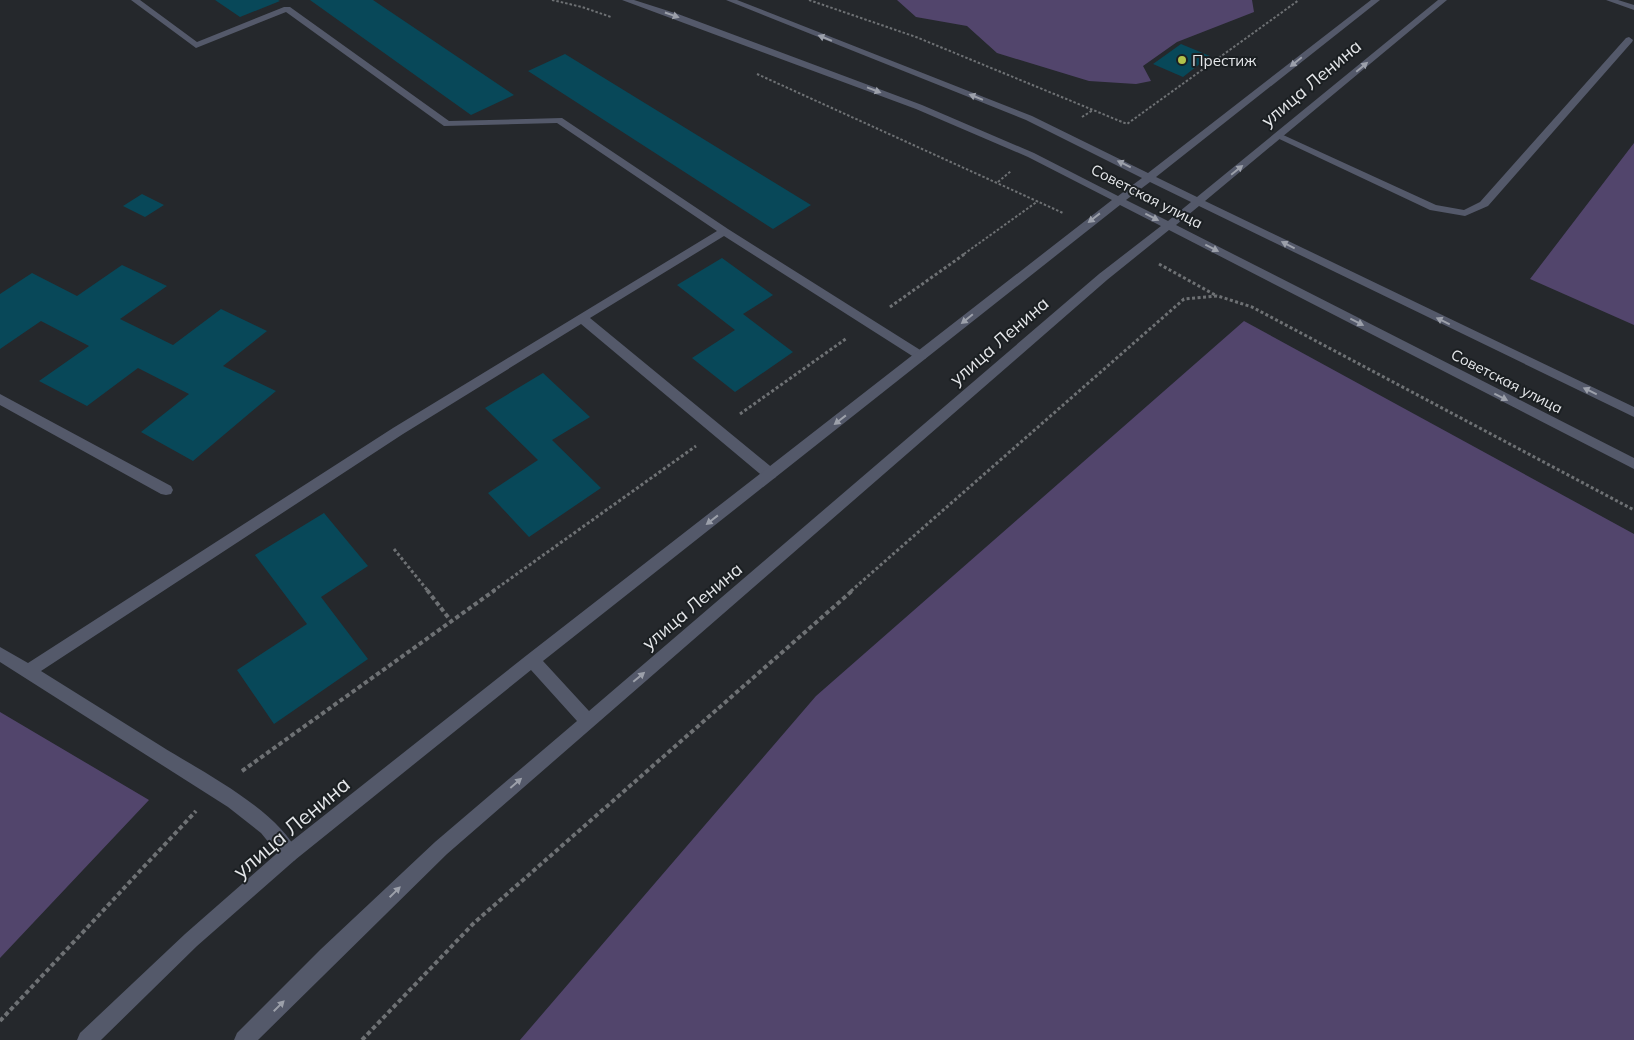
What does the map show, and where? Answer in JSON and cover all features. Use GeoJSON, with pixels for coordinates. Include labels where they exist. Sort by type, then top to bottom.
{"type":"FeatureCollection","features":[{"type":"Feature","properties":{"kind":"street"},"geometry":{"type":"LineString","coordinates":[[136,0],[196,45],[287,9],[447,124],[559,120],[724,231],[921,356]]}},
{"type":"Feature","properties":{"kind":"street","name":"Советская улица"},"geometry":{"type":"LineString","coordinates":[[626,0],[675,16],[919,107],[1031,155],[1634,464]]}},
{"type":"Feature","properties":{"kind":"street","name":"Советская улица"},"geometry":{"type":"LineString","coordinates":[[730,0],[1029,118],[1150,176],[1331,267],[1634,412]]}},
{"type":"Feature","properties":{"kind":"street","name":"улица Ленина"},"geometry":{"type":"LineString","coordinates":[[88,1040],[191,940],[289,854],[532,660],[1376,0]]}},
{"type":"Feature","properties":{"kind":"street","name":"улица Ленина"},"geometry":{"type":"LineString","coordinates":[[244,1040],[328,956],[441,848],[812,530],[1103,277],[1199,201],[1443,0]]}},
{"type":"Feature","properties":{"kind":"street"},"geometry":{"type":"LineString","coordinates":[[1610,0],[1634,8]]}},
{"type":"Feature","properties":{"kind":"street"},"geometry":{"type":"LineString","coordinates":[[1278,136],[1434,208],[1465,212],[1484,204],[1629,40]]}},
{"type":"Feature","properties":{"kind":"street"},"geometry":{"type":"LineString","coordinates":[[27,672],[398,431],[724,231]]}},
{"type":"Feature","properties":{"kind":"street"},"geometry":{"type":"LineString","coordinates":[[582,318],[770,474]]}},
{"type":"Feature","properties":{"kind":"street"},"geometry":{"type":"LineString","coordinates":[[0,399],[166,490]]}},
{"type":"Feature","properties":{"kind":"street"},"geometry":{"type":"LineString","coordinates":[[0,654],[234,801],[267,827],[289,854]]}},
{"type":"Feature","properties":{"kind":"street"},"geometry":{"type":"LineString","coordinates":[[532,660],[588,721]]}},
{"type":"Feature","properties":{"kind":"path"},"geometry":{"type":"LineString","coordinates":[[552,0],[582,7],[618,20]]}},
{"type":"Feature","properties":{"kind":"path"},"geometry":{"type":"LineString","coordinates":[[810,0],[916,37],[1127,124],[1299,0]]}},
{"type":"Feature","properties":{"kind":"path"},"geometry":{"type":"LineString","coordinates":[[750,72],[1038,201],[1086,225]]}},
{"type":"Feature","properties":{"kind":"path"},"geometry":{"type":"LineString","coordinates":[[0,1021],[215,790],[1038,201]]}},
{"type":"Feature","properties":{"kind":"path"},"geometry":{"type":"LineString","coordinates":[[1135,252],[1218,296],[1252,307],[1634,510]]}},
{"type":"Feature","properties":{"kind":"path"},"geometry":{"type":"LineString","coordinates":[[362,1040],[474,923],[1184,299],[1218,296]]}},
{"type":"Feature","properties":{"kind":"path"},"geometry":{"type":"LineString","coordinates":[[394,549],[451,621]]}},
{"type":"Feature","properties":{"kind":"shaded area"},"geometry":{"type":"Polygon","coordinates":[[[897,0],[1252,0],[1254,12],[1177,42],[1143,66],[1151,81],[1136,84],[1089,81],[997,53],[967,26],[916,17],[897,0]]]}},
{"type":"Feature","properties":{"kind":"shaded area"},"geometry":{"type":"Polygon","coordinates":[[[1634,143],[1634,325],[1530,279],[1634,143]]]}},
{"type":"Feature","properties":{"kind":"shaded area"},"geometry":{"type":"Polygon","coordinates":[[[1244,321],[1634,534],[1634,1040],[520,1040],[816,696],[1244,321]]]}},
{"type":"Feature","properties":{"kind":"shaded area"},"geometry":{"type":"Polygon","coordinates":[[[0,712],[149,800],[0,958],[0,712]]]}},
{"type":"Feature","properties":{"kind":"building"},"geometry":{"type":"Polygon","coordinates":[[[215,0],[278,0],[280,1],[240,17],[215,0]]]}},
{"type":"Feature","properties":{"kind":"building"},"geometry":{"type":"Polygon","coordinates":[[[310,0],[373,0],[514,95],[471,115],[310,0]]]}},
{"type":"Feature","properties":{"kind":"building","name":"Престиж"},"geometry":{"type":"Polygon","coordinates":[[[1181,44],[1210,56],[1183,77],[1153,64],[1181,44]]]}},
{"type":"Feature","properties":{"kind":"building"},"geometry":{"type":"Polygon","coordinates":[[[565,54],[811,205],[773,229],[528,71],[565,54]]]}},
{"type":"Feature","properties":{"kind":"building"},"geometry":{"type":"Polygon","coordinates":[[[142,194],[164,205],[145,217],[123,206],[142,194]]]}},
{"type":"Feature","properties":{"kind":"building"},"geometry":{"type":"Polygon","coordinates":[[[722,258],[773,295],[743,314],[793,352],[735,392],[692,358],[735,330],[677,285],[722,258]]]}},
{"type":"Feature","properties":{"kind":"building"},"geometry":{"type":"Polygon","coordinates":[[[122,265],[167,286],[120,319],[173,345],[221,309],[267,331],[223,366],[276,391],[193,461],[141,432],[189,394],[138,368],[87,406],[39,381],[89,346],[41,321],[0,349],[0,294],[32,273],[77,296],[122,265]]]}},
{"type":"Feature","properties":{"kind":"building"},"geometry":{"type":"Polygon","coordinates":[[[543,373],[590,417],[552,440],[601,488],[529,537],[488,493],[538,460],[485,408],[543,373]]]}},
{"type":"Feature","properties":{"kind":"building"},"geometry":{"type":"Polygon","coordinates":[[[324,513],[368,566],[321,597],[368,659],[274,724],[237,670],[307,624],[255,555],[324,513]]]}},
{"type":"Feature","properties":{"kind":"place","name":"Престиж"},"geometry":{"type":"Point","coordinates":[1182,60]}}]}
